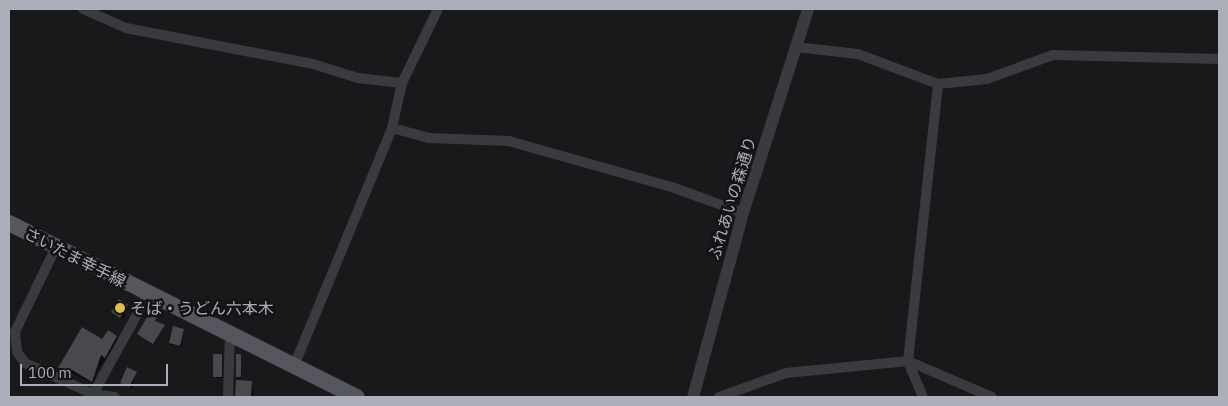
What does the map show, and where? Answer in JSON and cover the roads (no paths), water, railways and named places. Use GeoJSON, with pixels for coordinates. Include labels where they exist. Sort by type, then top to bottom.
{"type":"FeatureCollection","features":[{"type":"Feature","properties":{"kind":"main road","name":"さいたま幸手線"},"geometry":{"type":"LineString","coordinates":[[9,223],[357,397]]}},
{"type":"Feature","properties":{"kind":"street"},"geometry":{"type":"LineString","coordinates":[[83,9],[126,28],[313,64],[358,78],[402,83]]}},
{"type":"Feature","properties":{"kind":"street"},"geometry":{"type":"LineString","coordinates":[[294,366],[392,128],[402,83],[438,9]]}},
{"type":"Feature","properties":{"kind":"street","name":"ふれあいの森通り"},"geometry":{"type":"LineString","coordinates":[[693,397],[743,212],[808,9]]}},
{"type":"Feature","properties":{"kind":"street"},"geometry":{"type":"LineString","coordinates":[[796,47],[858,54],[938,84],[987,80],[1053,55],[1219,59]]}},
{"type":"Feature","properties":{"kind":"street"},"geometry":{"type":"LineString","coordinates":[[923,397],[908,361],[938,84]]}},
{"type":"Feature","properties":{"kind":"street"},"geometry":{"type":"LineString","coordinates":[[392,128],[429,138],[508,141],[672,187],[743,212]]}},
{"type":"Feature","properties":{"kind":"street"},"geometry":{"type":"LineString","coordinates":[[56,247],[12,340],[24,363],[93,394],[115,397]]}},
{"type":"Feature","properties":{"kind":"street"},"geometry":{"type":"LineString","coordinates":[[93,394],[148,293]]}},
{"type":"Feature","properties":{"kind":"street"},"geometry":{"type":"LineString","coordinates":[[228,397],[230,334]]}},
{"type":"Feature","properties":{"kind":"street"},"geometry":{"type":"LineString","coordinates":[[719,397],[786,373],[908,361],[992,397]]}},
{"type":"Feature","properties":{"kind":"place","name":"そば・うどん六本木"},"geometry":{"type":"Point","coordinates":[120,308]}}]}
